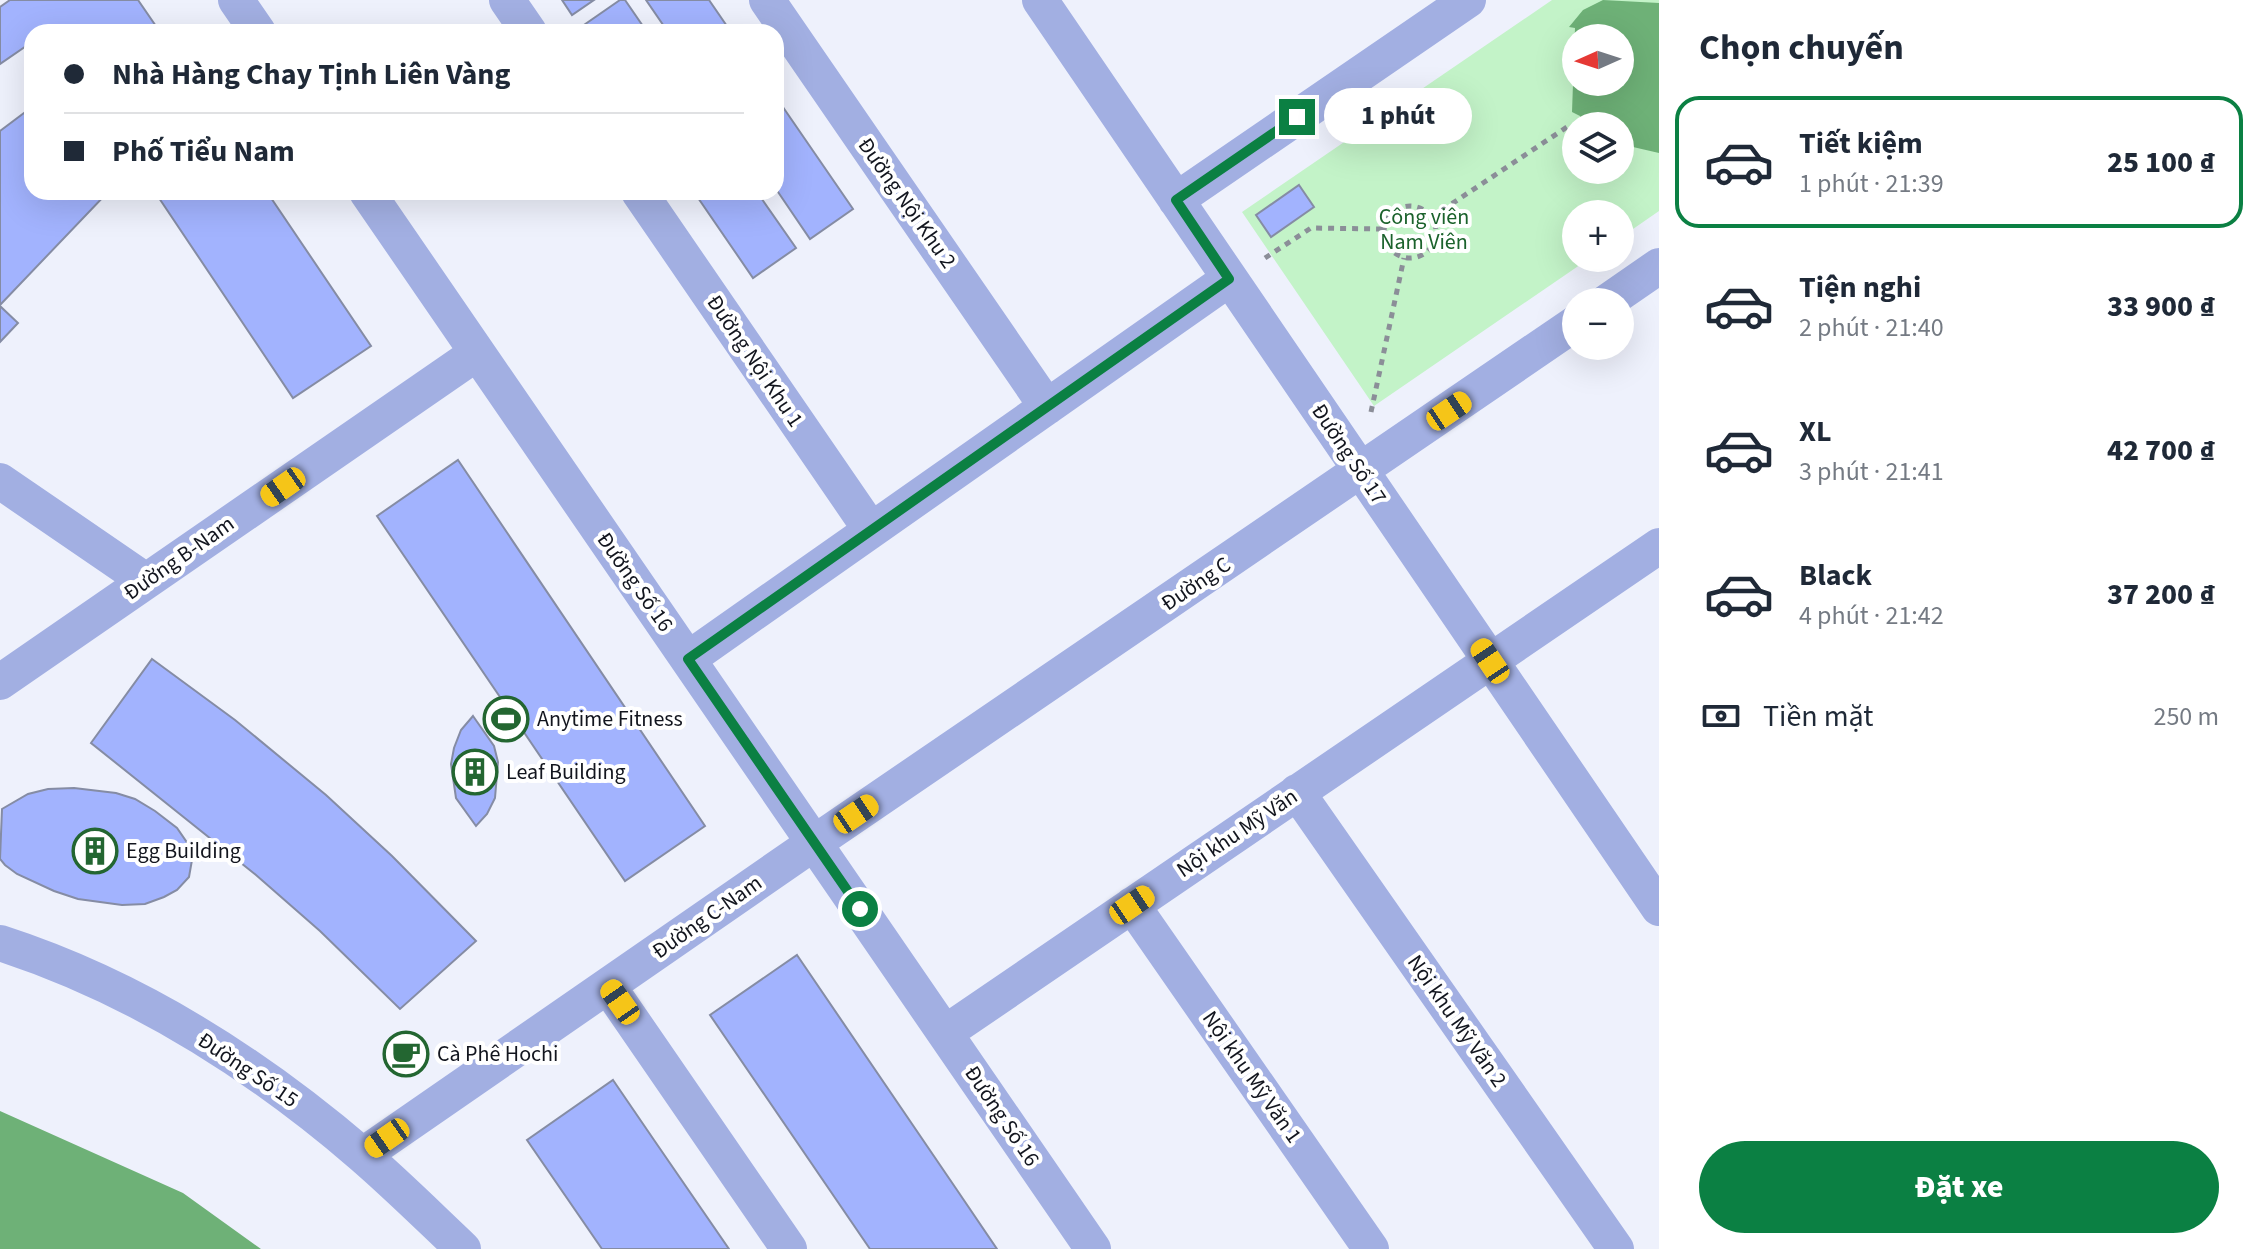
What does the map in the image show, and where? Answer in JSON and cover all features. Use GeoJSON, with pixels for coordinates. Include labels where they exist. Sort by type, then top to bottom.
{"type":"FeatureCollection","features":[{"type":"Feature","properties":{"kind":"street"},"geometry":{"type":"LineString","coordinates":[[236,0],[252,24]]}},
{"type":"Feature","properties":{"kind":"street"},"geometry":{"type":"LineString","coordinates":[[507,0],[524,24]]}},
{"type":"Feature","properties":{"kind":"street","name":"Đường Nội Khu 2"},"geometry":{"type":"LineString","coordinates":[[767,0],[784,24]]}},
{"type":"Feature","properties":{"kind":"street"},"geometry":{"type":"LineString","coordinates":[[1176,200],[1468,0]]}},
{"type":"Feature","properties":{"kind":"street","name":"Đường Số 17"},"geometry":{"type":"LineString","coordinates":[[1048,3],[1229,279],[1659,908]]}},
{"type":"Feature","properties":{"kind":"street","name":"Đường Nội Khu 2"},"geometry":{"type":"LineString","coordinates":[[784,25],[1047,407]]}},
{"type":"Feature","properties":{"kind":"street","name":"Đường Số 16"},"geometry":{"type":"LineString","coordinates":[[372,200],[1093,1249]]}},
{"type":"Feature","properties":{"kind":"street","name":"Đường Nội Khu 1"},"geometry":{"type":"LineString","coordinates":[[644,200],[871,530]]}},
{"type":"Feature","properties":{"kind":"street"},"geometry":{"type":"LineString","coordinates":[[1627,288],[1659,266]]}},
{"type":"Feature","properties":{"kind":"street"},"geometry":{"type":"LineString","coordinates":[[688,659],[1229,279]]}},
{"type":"Feature","properties":{"kind":"street","name":"Đường C"},"geometry":{"type":"LineString","coordinates":[[814,843],[1562,333]]}},
{"type":"Feature","properties":{"kind":"street","name":"Đường B-Nam"},"geometry":{"type":"LineString","coordinates":[[0,682],[477,353]]}},
{"type":"Feature","properties":{"kind":"street"},"geometry":{"type":"LineString","coordinates":[[0,481],[146,581]]}},
{"type":"Feature","properties":{"kind":"street","name":"Nội khu Mỹ Văn"},"geometry":{"type":"LineString","coordinates":[[945,1033],[1659,546]]}},
{"type":"Feature","properties":{"kind":"street","name":"Nội khu Mỹ Văn 2"},"geometry":{"type":"LineString","coordinates":[[1297,792],[1616,1249]]}},
{"type":"Feature","properties":{"kind":"street","name":"Đường C-Nam"},"geometry":{"type":"LineString","coordinates":[[363,1155],[814,843]]}},
{"type":"Feature","properties":{"kind":"street","name":"Nội khu Mỹ Văn 1"},"geometry":{"type":"LineString","coordinates":[[1132,905],[1371,1249]]}},
{"type":"Feature","properties":{"kind":"street","name":"Đường Số 15"},"geometry":{"type":"LineString","coordinates":[[0,943],[104,984],[203,1038],[287,1095],[363,1155],[463,1249]]}},
{"type":"Feature","properties":{"kind":"street"},"geometry":{"type":"LineString","coordinates":[[608,986],[789,1249]]}},
{"type":"Feature","properties":{"kind":"path"},"geometry":{"type":"LineString","coordinates":[[1432,217],[1562,130]]}},
{"type":"Feature","properties":{"kind":"path"},"geometry":{"type":"LineString","coordinates":[[1407,206],[1422,209],[1432,217],[1436,228],[1434,245],[1421,257],[1404,258],[1389,249],[1384,229],[1387,218],[1393,212],[1407,206]]}},
{"type":"Feature","properties":{"kind":"path"},"geometry":{"type":"LineString","coordinates":[[1265,258],[1311,228],[1384,229]]}},
{"type":"Feature","properties":{"kind":"path"},"geometry":{"type":"LineString","coordinates":[[1371,412],[1404,258]]}},
{"type":"Feature","properties":{"kind":"green space","name":"Công viên Nam Viên"},"geometry":{"type":"Polygon","coordinates":[[[1552,0],[1659,0],[1659,211],[1634,228],[1634,200],[1562,200],[1562,272],[1570,272],[1374,406],[1242,212],[1552,0]]]}},
{"type":"Feature","properties":{"kind":"shaded area"},"geometry":{"type":"Polygon","coordinates":[[[1603,0],[1659,3],[1659,153],[1634,147],[1634,112],[1572,112],[1573,96],[1634,96],[1634,24],[1571,24],[1583,10],[1603,0]]]}},
{"type":"Feature","properties":{"kind":"shaded area"},"geometry":{"type":"Polygon","coordinates":[[[0,1111],[183,1193],[261,1249],[0,1249],[0,1111]]]}},
{"type":"Feature","properties":{"kind":"building"},"geometry":{"type":"Polygon","coordinates":[[[10,0],[138,0],[154,24],[24,24],[24,48],[0,64],[0,7],[10,0]]]}},
{"type":"Feature","properties":{"kind":"building"},"geometry":{"type":"Polygon","coordinates":[[[562,0],[594,0],[572,15],[562,0]]]}},
{"type":"Feature","properties":{"kind":"building"},"geometry":{"type":"Polygon","coordinates":[[[620,0],[625,0],[642,24],[585,24],[620,0]]]}},
{"type":"Feature","properties":{"kind":"building"},"geometry":{"type":"Polygon","coordinates":[[[646,0],[709,0],[726,24],[662,24],[646,0]]]}},
{"type":"Feature","properties":{"kind":"building"},"geometry":{"type":"Polygon","coordinates":[[[784,109],[853,209],[810,239],[783,200],[784,109]]]}},
{"type":"Feature","properties":{"kind":"building"},"geometry":{"type":"Polygon","coordinates":[[[24,113],[24,200],[100,200],[0,305],[0,131],[24,113]]]}},
{"type":"Feature","properties":{"kind":"building"},"geometry":{"type":"Polygon","coordinates":[[[1299,185],[1314,207],[1271,237],[1256,215],[1299,185]]]}},
{"type":"Feature","properties":{"kind":"building"},"geometry":{"type":"Polygon","coordinates":[[[160,200],[272,200],[371,346],[293,398],[160,200]]]}},
{"type":"Feature","properties":{"kind":"building"},"geometry":{"type":"Polygon","coordinates":[[[699,200],[763,200],[796,248],[753,278],[699,200]]]}},
{"type":"Feature","properties":{"kind":"building"},"geometry":{"type":"Polygon","coordinates":[[[0,306],[18,323],[0,342],[0,306]]]}},
{"type":"Feature","properties":{"kind":"building"},"geometry":{"type":"Polygon","coordinates":[[[458,460],[705,826],[625,881],[377,516],[458,460]]]}},
{"type":"Feature","properties":{"kind":"building"},"geometry":{"type":"Polygon","coordinates":[[[152,659],[235,720],[326,795],[476,941],[400,1009],[320,931],[256,875],[91,743],[152,659]]]}},
{"type":"Feature","properties":{"kind":"building","name":"Leaf Building"},"geometry":{"type":"Polygon","coordinates":[[[473,716],[494,746],[498,762],[495,798],[476,826],[456,798],[451,764],[461,730],[473,716]]]}},
{"type":"Feature","properties":{"kind":"building","name":"Egg Building"},"geometry":{"type":"Polygon","coordinates":[[[74,788],[116,793],[135,799],[177,828],[188,844],[192,860],[189,877],[177,890],[164,897],[145,904],[122,905],[78,899],[54,891],[5,865],[0,859],[2,809],[28,794],[74,788]]]}},
{"type":"Feature","properties":{"kind":"building"},"geometry":{"type":"Polygon","coordinates":[[[797,955],[997,1249],[870,1249],[710,1015],[797,955]]]}},
{"type":"Feature","properties":{"kind":"building"},"geometry":{"type":"Polygon","coordinates":[[[613,1080],[729,1249],[602,1249],[527,1140],[613,1080]]]}},
{"type":"Feature","properties":{"kind":"place","name":"Anytime Fitness"},"geometry":{"type":"Point","coordinates":[506,719]}},
{"type":"Feature","properties":{"kind":"place","name":"Leaf Building"},"geometry":{"type":"Point","coordinates":[475,772]}},
{"type":"Feature","properties":{"kind":"place","name":"Egg Building"},"geometry":{"type":"Point","coordinates":[95,851]}},
{"type":"Feature","properties":{"kind":"place","name":"Cà Phê Hochi"},"geometry":{"type":"Point","coordinates":[406,1054]}},
{"type":"Feature","properties":{"kind":"route"},"geometry":{"type":"LineString","coordinates":[[860,909],[688,659],[1229,279],[1176,200],[1297,117]]}}]}
